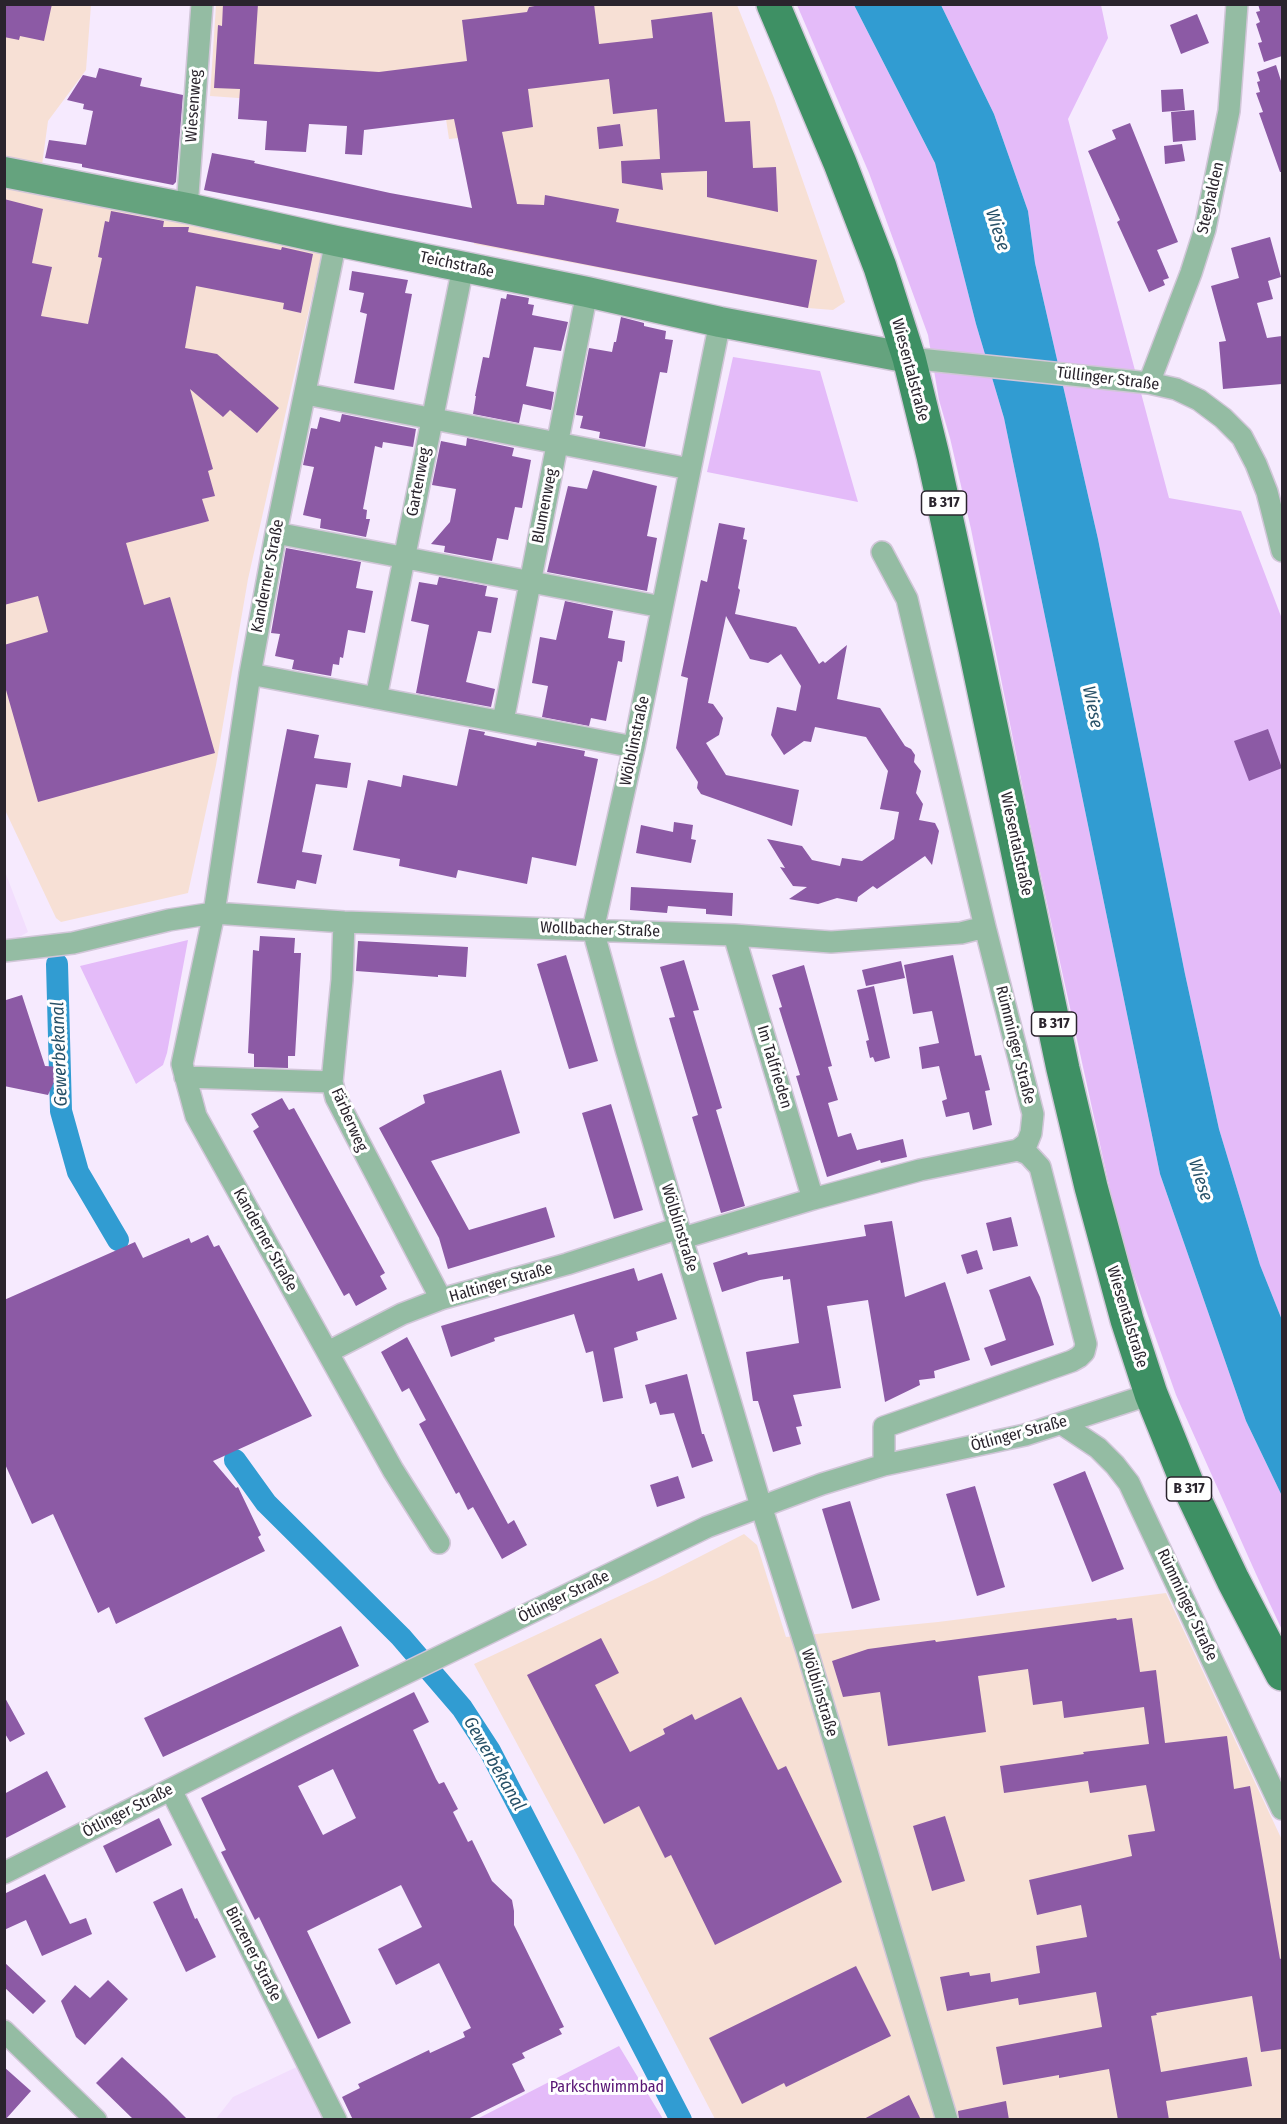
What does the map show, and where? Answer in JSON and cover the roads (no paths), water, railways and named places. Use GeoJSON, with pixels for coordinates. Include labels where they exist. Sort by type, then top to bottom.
{"type":"FeatureCollection","features":[{"type":"Feature","properties":{"kind":"main road","name":"Wiesentalstraße"},"geometry":{"type":"LineString","coordinates":[[773,4],[840,163],[880,267],[909,358],[951,536],[1063,1069],[1105,1242],[1127,1320],[1151,1394],[1187,1483],[1233,1580],[1282,1674]]}},
{"type":"Feature","properties":{"kind":"street","name":"Wiesenweg"},"geometry":{"type":"LineString","coordinates":[[187,208],[202,4]]}},
{"type":"Feature","properties":{"kind":"street","name":"Steghalden"},"geometry":{"type":"LineString","coordinates":[[1149,383],[1191,273],[1205,229],[1229,111],[1237,4]]}},
{"type":"Feature","properties":{"kind":"street","name":"Teichstraße"},"geometry":{"type":"LineString","coordinates":[[4,172],[187,208],[720,322],[909,358]]}},
{"type":"Feature","properties":{"kind":"street","name":"Kanderner Straße"},"geometry":{"type":"LineString","coordinates":[[336,240],[276,533],[250,674],[214,914],[182,1064],[196,1116],[393,1470],[439,1543]]}},
{"type":"Feature","properties":{"kind":"street","name":"Gartenweg"},"geometry":{"type":"LineString","coordinates":[[376,698],[463,267]]}},
{"type":"Feature","properties":{"kind":"street","name":"Blumenweg"},"geometry":{"type":"LineString","coordinates":[[503,721],[587,292]]}},
{"type":"Feature","properties":{"kind":"street","name":"Wölblinstraße"},"geometry":{"type":"LineString","coordinates":[[720,322],[634,747],[593,930],[630,1065],[761,1506],[808,1654],[947,2120]]}},
{"type":"Feature","properties":{"kind":"street","name":"Tüllinger Straße"},"geometry":{"type":"LineString","coordinates":[[909,358],[1149,383],[1176,389],[1199,400],[1223,418],[1242,437],[1267,492],[1282,551]]}},
{"type":"Feature","properties":{"kind":"street"},"geometry":{"type":"LineString","coordinates":[[306,394],[690,469]]}},
{"type":"Feature","properties":{"kind":"street"},"geometry":{"type":"LineString","coordinates":[[276,533],[662,607]]}},
{"type":"Feature","properties":{"kind":"street","name":"Rümminger Straße"},"geometry":{"type":"LineString","coordinates":[[882,552],[907,599],[985,927],[1033,1114],[1027,1143],[1018,1150]]}},
{"type":"Feature","properties":{"kind":"street"},"geometry":{"type":"LineString","coordinates":[[250,674],[634,747]]}},
{"type":"Feature","properties":{"kind":"street"},"geometry":{"type":"LineString","coordinates":[[4,951],[73,943],[169,920],[214,914]]}},
{"type":"Feature","properties":{"kind":"street","name":"Wollbacher Straße"},"geometry":{"type":"LineString","coordinates":[[214,914],[344,922],[734,935],[831,942],[961,933],[985,927]]}},
{"type":"Feature","properties":{"kind":"street","name":"Färberweg"},"geometry":{"type":"LineString","coordinates":[[344,922],[342,980],[332,1082],[336,1098],[347,1123],[441,1299]]}},
{"type":"Feature","properties":{"kind":"street","name":"Im Talfrieden"},"geometry":{"type":"LineString","coordinates":[[734,935],[813,1199]]}},
{"type":"Feature","properties":{"kind":"street"},"geometry":{"type":"LineString","coordinates":[[185,1077],[332,1082]]}},
{"type":"Feature","properties":{"kind":"street"},"geometry":{"type":"LineString","coordinates":[[884,1465],[884,1427],[1072,1361],[1084,1352],[1085,1336],[1040,1167],[1028,1154],[1018,1150]]}},
{"type":"Feature","properties":{"kind":"street","name":"Haltinger Straße"},"geometry":{"type":"LineString","coordinates":[[328,1352],[402,1314],[441,1299],[920,1170],[1018,1150]]}},
{"type":"Feature","properties":{"kind":"street","name":"Ötlinger Straße"},"geometry":{"type":"LineString","coordinates":[[4,1873],[297,1726],[707,1527],[822,1484],[884,1465],[978,1446],[1062,1424],[1151,1394]]}},
{"type":"Feature","properties":{"kind":"street","name":"Rümminger Straße"},"geometry":{"type":"LineString","coordinates":[[1062,1424],[1098,1448],[1122,1474],[1140,1504],[1282,1809]]}},
{"type":"Feature","properties":{"kind":"street","name":"Binzener Straße"},"geometry":{"type":"LineString","coordinates":[[171,1790],[336,2120]]}},
{"type":"Feature","properties":{"kind":"street"},"geometry":{"type":"LineString","coordinates":[[4,2031],[96,2120]]}},
{"type":"Feature","properties":{"kind":"water","name":"Wiese"},"geometry":{"type":"Polygon","coordinates":[[[854,5],[941,5],[994,114],[1028,211],[1035,263],[1098,539],[1185,974],[1219,1129],[1260,1265],[1282,1320],[1282,1496],[1246,1421],[1160,1174],[1004,418],[976,324],[935,163],[854,5]]]}},
{"type":"Feature","properties":{"kind":"waterway","name":"Gewerbekanal"},"geometry":{"type":"LineString","coordinates":[[57,964],[61,1111],[78,1172],[118,1240]]}},
{"type":"Feature","properties":{"kind":"waterway","name":"Gewerbekanal"},"geometry":{"type":"LineString","coordinates":[[235,1460],[266,1503],[401,1637],[462,1708],[490,1751],[681,2120]]}},
{"type":"Feature","properties":{"kind":"park label","name":"Parkschwimmbad"},"geometry":{"type":"Point","coordinates":[607,2088]}}]}
